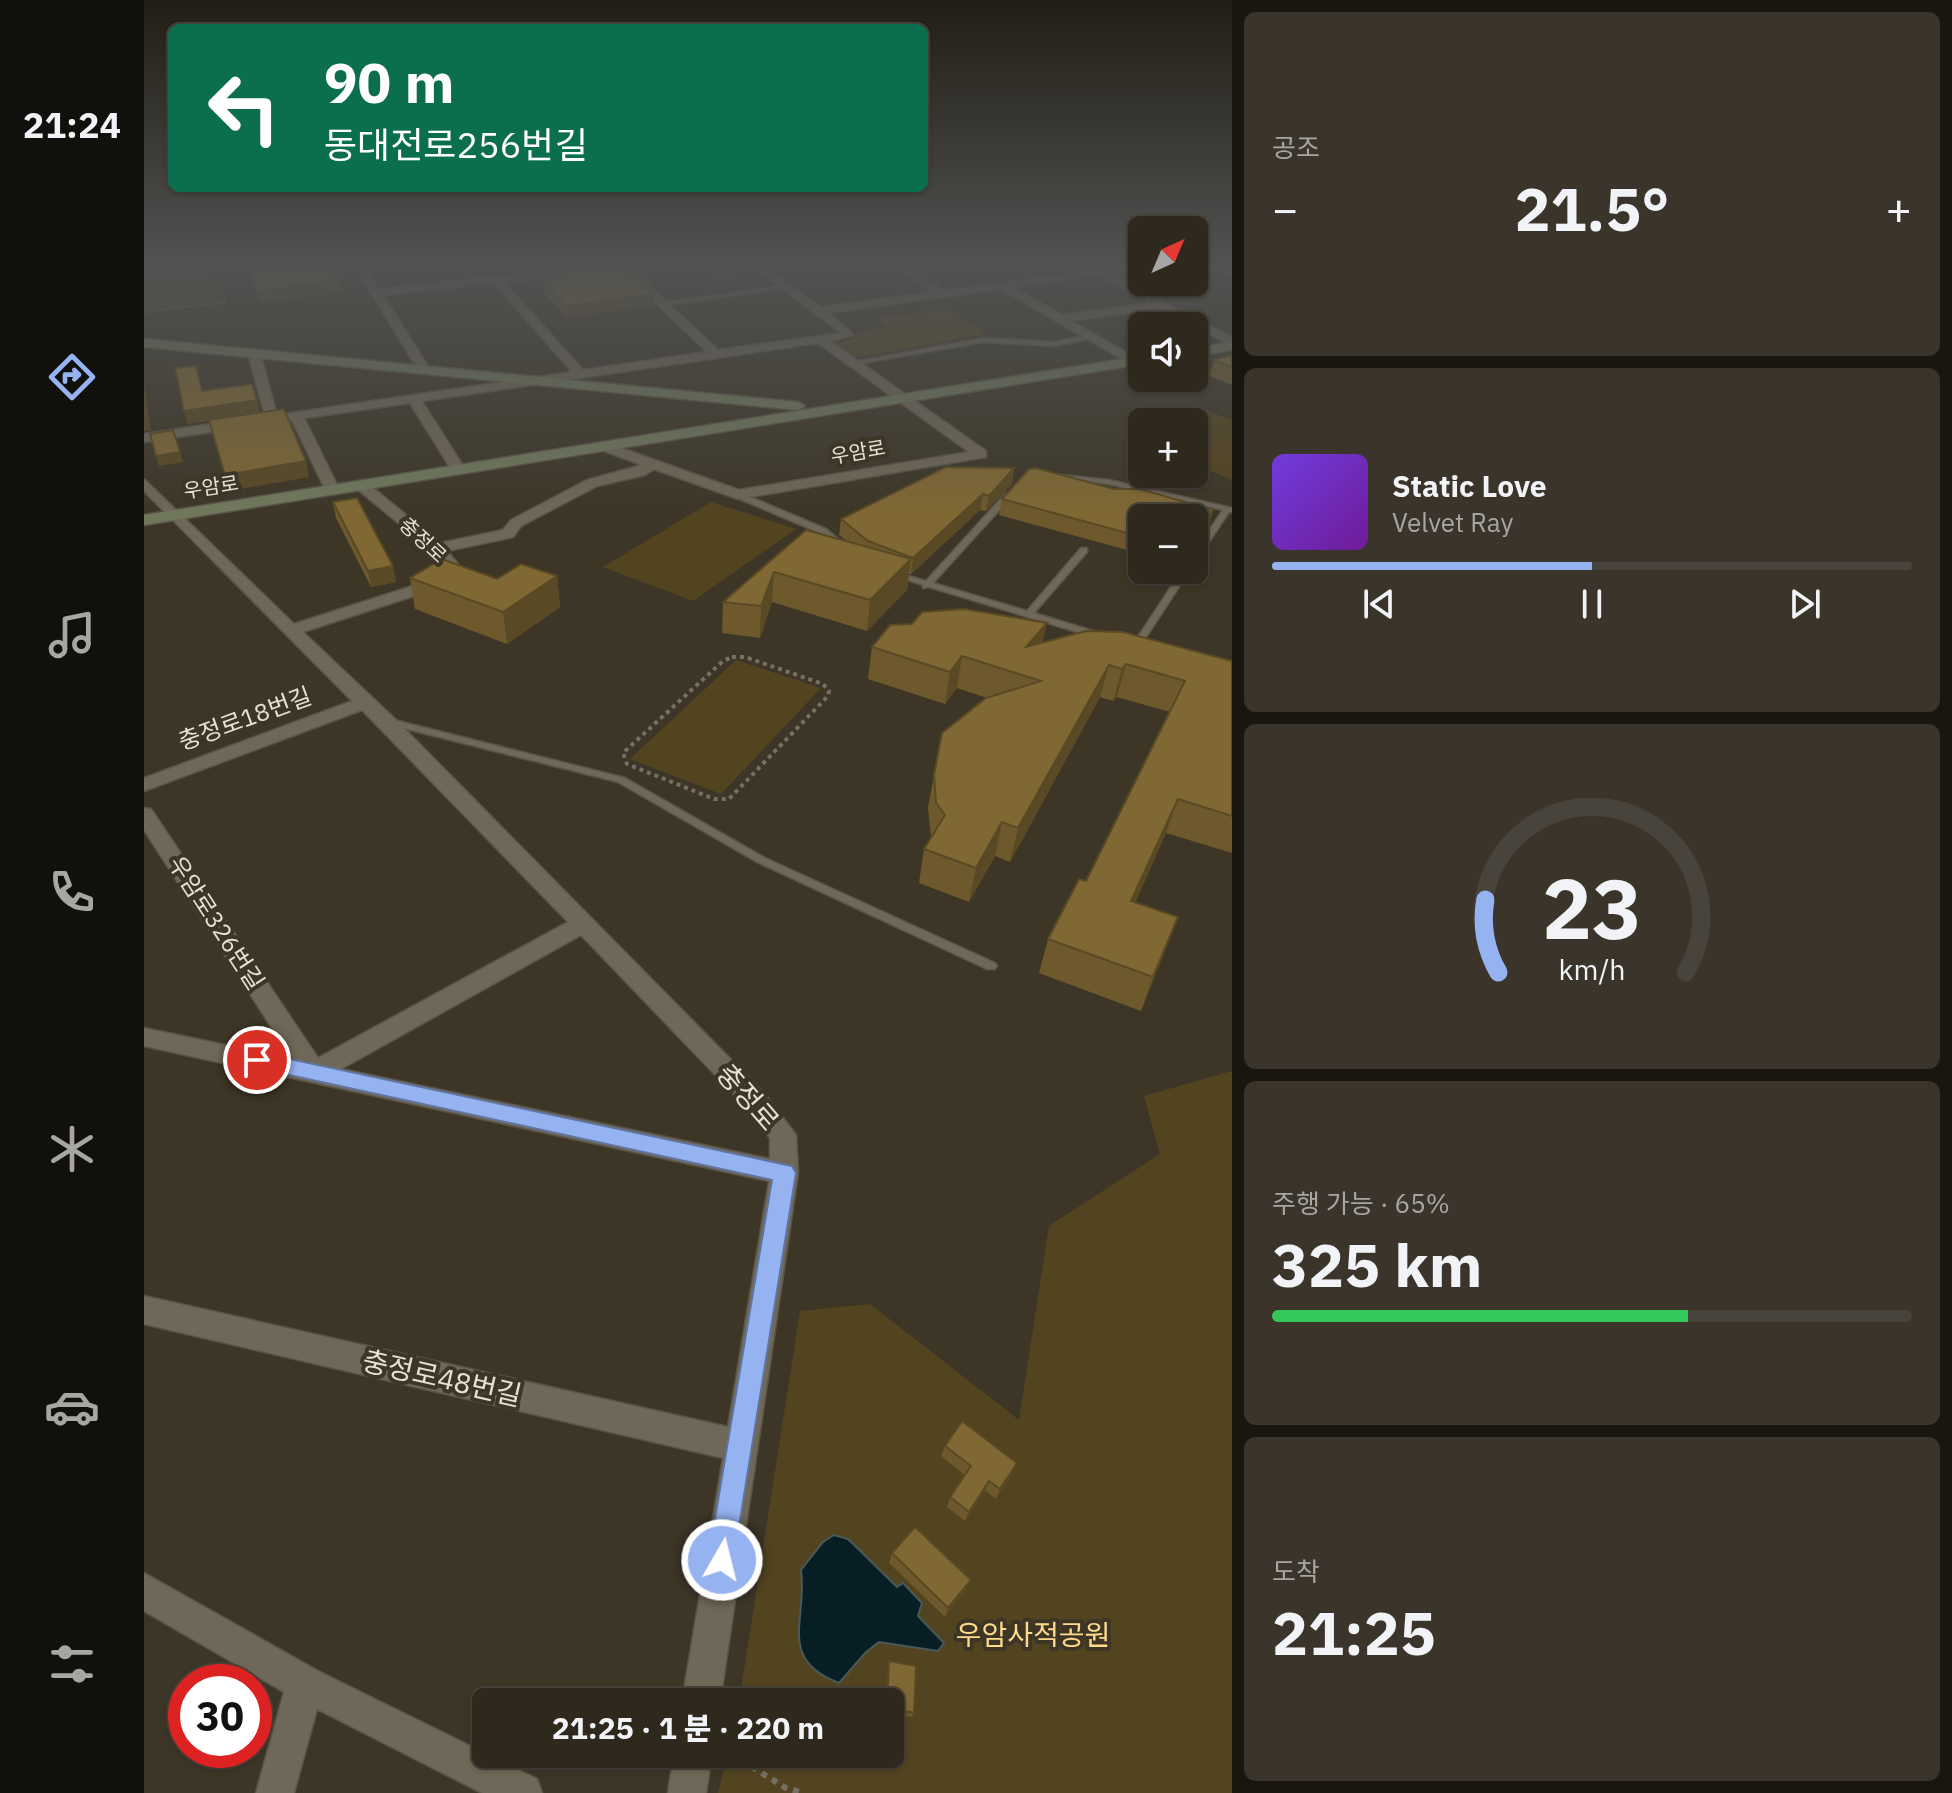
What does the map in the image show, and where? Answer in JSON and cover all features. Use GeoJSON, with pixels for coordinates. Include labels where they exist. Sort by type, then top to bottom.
{"type":"FeatureCollection","features":[{"type":"Feature","properties":{"kind":"main road"},"geometry":{"type":"LineString","coordinates":[[206,349],[832,410]]}},
{"type":"Feature","properties":{"kind":"main road","name":"우암로"},"geometry":{"type":"LineString","coordinates":[[144,520],[1128,363]]}},
{"type":"Feature","properties":{"kind":"street"},"geometry":{"type":"LineString","coordinates":[[411,349],[423,368]]}},
{"type":"Feature","properties":{"kind":"street"},"geometry":{"type":"LineString","coordinates":[[558,349],[581,375]]}},
{"type":"Feature","properties":{"kind":"street"},"geometry":{"type":"LineString","coordinates":[[710,349],[717,356]]}},
{"type":"Feature","properties":{"kind":"street"},"geometry":{"type":"LineString","coordinates":[[144,438],[768,349]]}},
{"type":"Feature","properties":{"kind":"street","name":"우암로"},"geometry":{"type":"LineString","coordinates":[[604,446],[738,495],[981,454],[832,349]]}},
{"type":"Feature","properties":{"kind":"street"},"geometry":{"type":"LineString","coordinates":[[254,353],[272,420]]}},
{"type":"Feature","properties":{"kind":"street"},"geometry":{"type":"LineString","coordinates":[[414,399],[458,469]]}},
{"type":"Feature","properties":{"kind":"street"},"geometry":{"type":"LineString","coordinates":[[297,417],[332,489]]}},
{"type":"Feature","properties":{"kind":"street"},"geometry":{"type":"LineString","coordinates":[[437,548],[508,534],[516,523],[592,483],[640,472],[654,463]]}},
{"type":"Feature","properties":{"kind":"street","name":"충정로"},"geometry":{"type":"LineString","coordinates":[[144,483],[364,703],[386,721],[581,925],[756,1101],[783,1135],[784,1173],[703,1688]]}},
{"type":"Feature","properties":{"kind":"street","name":"충정로"},"geometry":{"type":"LineString","coordinates":[[292,630],[460,576],[437,548],[361,485]]}},
{"type":"Feature","properties":{"kind":"street","name":"충정로18번길"},"geometry":{"type":"LineString","coordinates":[[144,785],[364,703]]}},
{"type":"Feature","properties":{"kind":"street","name":"우암로326번길"},"geometry":{"type":"LineString","coordinates":[[144,814],[314,1072]]}},
{"type":"Feature","properties":{"kind":"street"},"geometry":{"type":"LineString","coordinates":[[314,1072],[581,925]]}},
{"type":"Feature","properties":{"kind":"street"},"geometry":{"type":"LineString","coordinates":[[144,1037],[784,1173]]}},
{"type":"Feature","properties":{"kind":"street","name":"충정로48번길"},"geometry":{"type":"LineString","coordinates":[[144,1310],[739,1446]]}},
{"type":"Feature","properties":{"kind":"street"},"geometry":{"type":"LineString","coordinates":[[144,1591],[305,1684],[523,1793]]}},
{"type":"Feature","properties":{"kind":"street"},"geometry":{"type":"LineString","coordinates":[[275,1793],[305,1684]]}},
{"type":"Feature","properties":{"kind":"street"},"geometry":{"type":"LineString","coordinates":[[687,1793],[691,1768]]}},
{"type":"Feature","properties":{"kind":"lane"},"geometry":{"type":"LineString","coordinates":[[851,363],[934,349]]}},
{"type":"Feature","properties":{"kind":"lane"},"geometry":{"type":"LineString","coordinates":[[1042,476],[1072,476],[1109,482],[1229,509],[1208,538]]}},
{"type":"Feature","properties":{"kind":"lane"},"geometry":{"type":"LineString","coordinates":[[926,586],[1016,487]]}},
{"type":"Feature","properties":{"kind":"lane"},"geometry":{"type":"LineString","coordinates":[[738,495],[823,531],[852,554]]}},
{"type":"Feature","properties":{"kind":"lane"},"geometry":{"type":"LineString","coordinates":[[823,531],[836,525]]}},
{"type":"Feature","properties":{"kind":"lane"},"geometry":{"type":"LineString","coordinates":[[1028,615],[1084,550]]}},
{"type":"Feature","properties":{"kind":"lane"},"geometry":{"type":"LineString","coordinates":[[887,572],[1109,638]]}},
{"type":"Feature","properties":{"kind":"lane"},"geometry":{"type":"LineString","coordinates":[[1136,646],[1177,584]]}},
{"type":"Feature","properties":{"kind":"lane"},"geometry":{"type":"LineString","coordinates":[[1122,642],[1149,649]]}},
{"type":"Feature","properties":{"kind":"lane"},"geometry":{"type":"LineString","coordinates":[[386,721],[621,780],[761,860],[991,966]]}},
{"type":"Feature","properties":{"kind":"path"},"geometry":{"type":"LineString","coordinates":[[745,657],[816,682],[827,687],[828,696],[729,799],[714,799],[636,769],[622,759],[623,753],[726,658],[745,657]]}},
{"type":"Feature","properties":{"kind":"path"},"geometry":{"type":"LineString","coordinates":[[754,1768],[786,1788],[804,1793]]}},
{"type":"Feature","properties":{"kind":"green space"},"geometry":{"type":"Polygon","coordinates":[[[844,349],[908,349],[858,358],[844,349]]]}},
{"type":"Feature","properties":{"kind":"green space"},"geometry":{"type":"Polygon","coordinates":[[[1208,411],[1232,420],[1232,480],[1208,470],[1208,411]]]}},
{"type":"Feature","properties":{"kind":"green space"},"geometry":{"type":"Polygon","coordinates":[[[711,502],[796,529],[693,601],[603,567],[711,502]]]}},
{"type":"Feature","properties":{"kind":"green space"},"geometry":{"type":"Polygon","coordinates":[[[736,660],[821,688],[721,794],[630,759],[736,660]]]}},
{"type":"Feature","properties":{"kind":"green space","name":"우암사적공원"},"geometry":{"type":"Polygon","coordinates":[[[1232,1071],[1232,1793],[718,1793],[724,1768],[904,1768],[904,1688],[741,1688],[800,1311],[870,1304],[1019,1420],[1049,1226],[1160,1154],[1144,1096],[1232,1071]]]}},
{"type":"Feature","properties":{"kind":"water"},"geometry":{"type":"Polygon","coordinates":[[[834,1535],[848,1539],[897,1587],[903,1583],[922,1603],[918,1616],[944,1643],[938,1651],[879,1642],[839,1683],[807,1662],[799,1636],[801,1570],[823,1542],[834,1535]]]}},
{"type":"Feature","properties":{"kind":"building"},"geometry":{"type":"Polygon","coordinates":[[[1232,355],[1232,367],[1214,360],[1232,355]]]}},
{"type":"Feature","properties":{"kind":"building"},"geometry":{"type":"Polygon","coordinates":[[[196,366],[202,391],[252,384],[257,400],[184,411],[175,368],[196,366]]]}},
{"type":"Feature","properties":{"kind":"building"},"geometry":{"type":"Polygon","coordinates":[[[284,409],[306,461],[225,475],[209,420],[284,409]]]}},
{"type":"Feature","properties":{"kind":"building"},"geometry":{"type":"Polygon","coordinates":[[[173,430],[180,452],[156,456],[150,434],[173,430]]]}},
{"type":"Feature","properties":{"kind":"building"},"geometry":{"type":"Polygon","coordinates":[[[946,467],[1014,468],[989,496],[983,494],[913,558],[868,541],[841,519],[946,467]]]}},
{"type":"Feature","properties":{"kind":"building"},"geometry":{"type":"Polygon","coordinates":[[[1036,468],[1114,489],[1140,489],[1192,504],[1128,504],[1128,533],[1002,499],[1029,469],[1036,468]]]}},
{"type":"Feature","properties":{"kind":"building"},"geometry":{"type":"Polygon","coordinates":[[[357,498],[393,566],[368,571],[333,502],[357,498]]]}},
{"type":"Feature","properties":{"kind":"building"},"geometry":{"type":"Polygon","coordinates":[[[806,530],[911,559],[870,600],[774,572],[761,606],[723,602],[806,530]]]}},
{"type":"Feature","properties":{"kind":"building"},"geometry":{"type":"Polygon","coordinates":[[[442,559],[497,579],[521,564],[557,576],[503,612],[410,578],[442,559]]]}},
{"type":"Feature","properties":{"kind":"building"},"geometry":{"type":"Polygon","coordinates":[[[964,609],[1047,623],[1026,647],[1086,631],[1123,632],[1232,661],[1232,816],[1178,799],[1131,901],[1178,917],[1153,977],[1048,939],[1079,879],[1086,881],[1185,681],[1126,664],[1122,669],[1109,665],[1018,828],[1002,822],[976,868],[924,849],[945,815],[936,803],[934,775],[942,733],[986,698],[1041,681],[962,656],[950,672],[872,647],[890,625],[912,624],[922,612],[964,609]]]}},
{"type":"Feature","properties":{"kind":"building"},"geometry":{"type":"Polygon","coordinates":[[[962,1421],[1017,1463],[1000,1489],[989,1481],[969,1512],[950,1497],[971,1466],[945,1446],[962,1421]]]}},
{"type":"Feature","properties":{"kind":"building"},"geometry":{"type":"Polygon","coordinates":[[[915,1527],[971,1580],[948,1608],[892,1553],[915,1527]]]}},
{"type":"Feature","properties":{"kind":"building"},"geometry":{"type":"Polygon","coordinates":[[[889,1661],[916,1666],[914,1713],[904,1711],[904,1688],[888,1688],[889,1661]]]}},
{"type":"Feature","properties":{"kind":"route"},"geometry":{"type":"LineString","coordinates":[[257,1060],[784,1173],[722,1560]]}}]}
